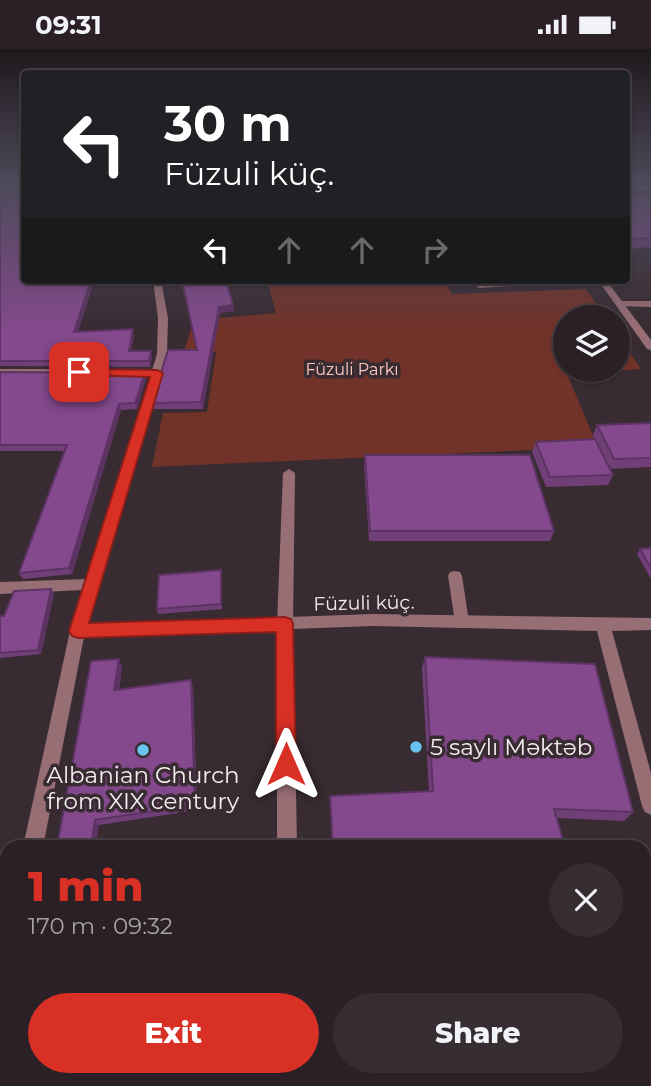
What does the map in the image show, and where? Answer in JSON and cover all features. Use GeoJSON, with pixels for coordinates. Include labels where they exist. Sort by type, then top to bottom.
{"type":"FeatureCollection","features":[{"type":"Feature","properties":{"kind":"street"},"geometry":{"type":"LineString","coordinates":[[34,840],[90,584],[150,373],[163,343],[157,284]]}},
{"type":"Feature","properties":{"kind":"street"},"geometry":{"type":"LineString","coordinates":[[479,285],[494,284]]}},
{"type":"Feature","properties":{"kind":"street"},"geometry":{"type":"LineString","coordinates":[[605,284],[651,347]]}},
{"type":"Feature","properties":{"kind":"street"},"geometry":{"type":"LineString","coordinates":[[621,304],[651,304]]}},
{"type":"Feature","properties":{"kind":"street"},"geometry":{"type":"LineString","coordinates":[[0,372],[65,372]]}},
{"type":"Feature","properties":{"kind":"street"},"geometry":{"type":"LineString","coordinates":[[287,840],[285,624],[289,473]]}},
{"type":"Feature","properties":{"kind":"street"},"geometry":{"type":"LineString","coordinates":[[455,576],[462,622]]}},
{"type":"Feature","properties":{"kind":"street"},"geometry":{"type":"LineString","coordinates":[[0,588],[90,584]]}},
{"type":"Feature","properties":{"kind":"street","name":"Füzuli küç."},"geometry":{"type":"LineString","coordinates":[[78,631],[372,620],[651,624]]}},
{"type":"Feature","properties":{"kind":"street"},"geometry":{"type":"LineString","coordinates":[[603,625],[651,806]]}},
{"type":"Feature","properties":{"kind":"green space","name":"Füzuli Parkı"},"geometry":{"type":"Polygon","coordinates":[[[268,284],[447,284],[452,294],[586,289],[597,305],[553,305],[553,382],[570,382],[598,447],[152,467],[163,413],[207,412],[216,352],[184,351],[194,320],[276,313],[268,284]]]}},
{"type":"Feature","properties":{"kind":"green space","name":"Füzuli Parkı"},"geometry":{"type":"Polygon","coordinates":[[[630,353],[641,369],[630,370],[630,353]]]}},
{"type":"Feature","properties":{"kind":"building"},"geometry":{"type":"Polygon","coordinates":[[[0,233],[21,233],[21,284],[90,284],[74,332],[133,329],[129,351],[151,351],[149,361],[0,361],[0,233]]]}},
{"type":"Feature","properties":{"kind":"building"},"geometry":{"type":"Polygon","coordinates":[[[630,233],[651,233],[651,238],[630,239],[630,233]]]}},
{"type":"Feature","properties":{"kind":"building"},"geometry":{"type":"Polygon","coordinates":[[[183,284],[227,284],[233,305],[219,307],[201,402],[152,403],[168,350],[197,350],[183,284]]]}},
{"type":"Feature","properties":{"kind":"building"},"geometry":{"type":"Polygon","coordinates":[[[0,372],[145,373],[135,403],[119,404],[69,568],[19,573],[67,445],[0,445],[0,372]]]}},
{"type":"Feature","properties":{"kind":"building"},"geometry":{"type":"Polygon","coordinates":[[[651,423],[651,458],[614,459],[597,425],[651,423]]]}},
{"type":"Feature","properties":{"kind":"building"},"geometry":{"type":"Polygon","coordinates":[[[595,439],[613,475],[550,477],[536,442],[595,439]]]}},
{"type":"Feature","properties":{"kind":"building"},"geometry":{"type":"Polygon","coordinates":[[[365,455],[530,455],[554,531],[370,531],[365,455]]]}},
{"type":"Feature","properties":{"kind":"building"},"geometry":{"type":"Polygon","coordinates":[[[651,548],[651,568],[640,549],[651,548]]]}},
{"type":"Feature","properties":{"kind":"building"},"geometry":{"type":"Polygon","coordinates":[[[221,570],[221,604],[157,609],[159,575],[221,570]]]}},
{"type":"Feature","properties":{"kind":"building"},"geometry":{"type":"Polygon","coordinates":[[[51,589],[38,650],[0,653],[0,616],[4,616],[14,591],[51,589]]]}},
{"type":"Feature","properties":{"kind":"building"},"geometry":{"type":"Polygon","coordinates":[[[425,657],[595,664],[633,812],[554,809],[563,840],[333,840],[330,796],[433,791],[425,657]]]}},
{"type":"Feature","properties":{"kind":"building"},"geometry":{"type":"Polygon","coordinates":[[[119,659],[114,690],[191,680],[195,805],[95,820],[92,840],[58,840],[91,661],[119,659]]]}},
{"type":"Feature","properties":{"kind":"place","name":"5 saylı Məktəb"},"geometry":{"type":"Point","coordinates":[416,747]}},
{"type":"Feature","properties":{"kind":"place","name":"Albanian Church from XIX century"},"geometry":{"type":"Point","coordinates":[143,750]}},
{"type":"Feature","properties":{"kind":"route"},"geometry":{"type":"LineString","coordinates":[[79,372],[157,373],[90,584],[78,631],[285,624],[286,764]]}}]}
